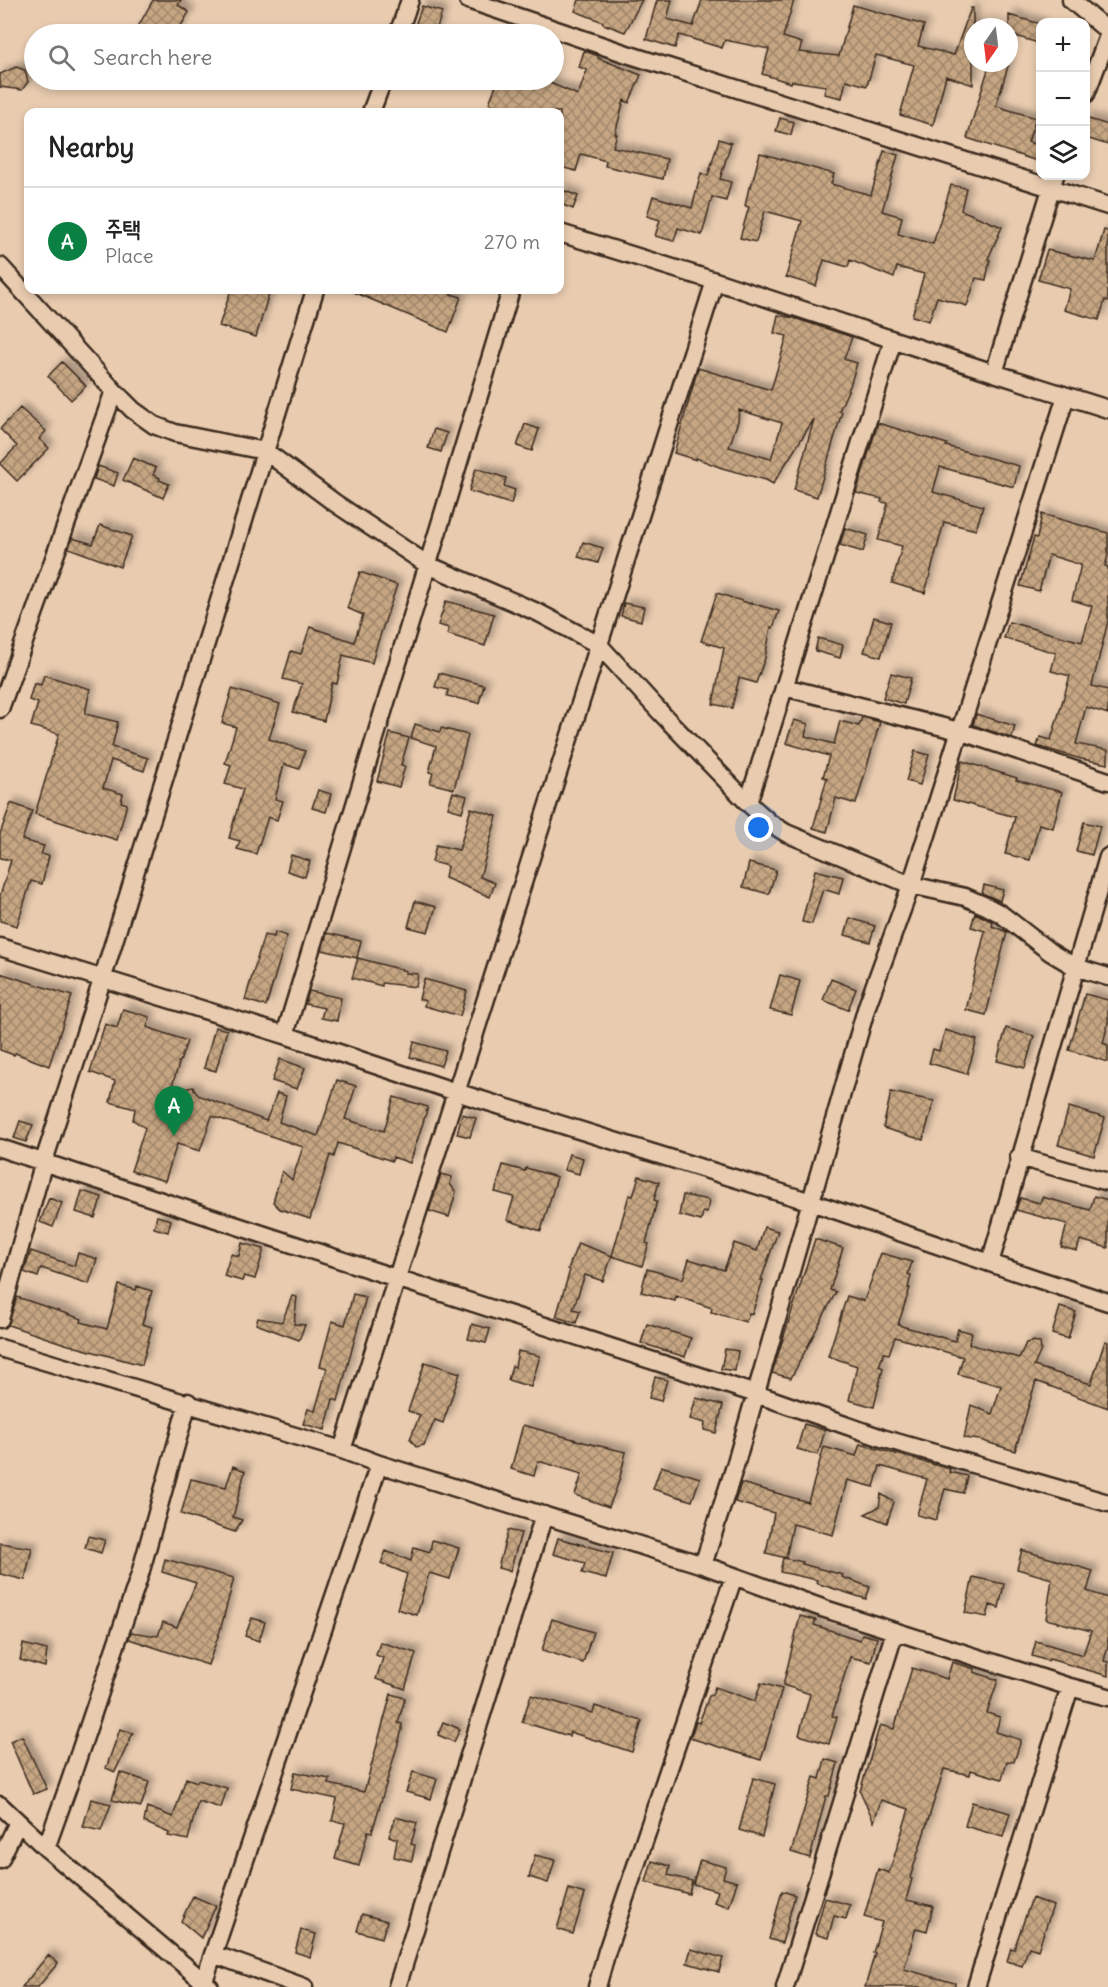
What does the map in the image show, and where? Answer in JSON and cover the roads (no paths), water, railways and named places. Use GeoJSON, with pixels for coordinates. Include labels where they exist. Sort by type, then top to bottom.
{"type":"FeatureCollection","features":[{"type":"Feature","properties":{"kind":"street"},"geometry":{"type":"LineString","coordinates":[[402,24],[410,0]]}},
{"type":"Feature","properties":{"kind":"street"},"geometry":{"type":"LineString","coordinates":[[468,0],[539,24]]}},
{"type":"Feature","properties":{"kind":"street"},"geometry":{"type":"LineString","coordinates":[[1071,0],[1108,31]]}},
{"type":"Feature","properties":{"kind":"street"},"geometry":{"type":"LineString","coordinates":[[564,33],[627,54],[1053,182],[1108,207]]}},
{"type":"Feature","properties":{"kind":"street"},"geometry":{"type":"LineString","coordinates":[[1090,83],[1108,36]]}},
{"type":"Feature","properties":{"kind":"street"},"geometry":{"type":"LineString","coordinates":[[372,108],[379,90]]}},
{"type":"Feature","properties":{"kind":"street"},"geometry":{"type":"LineString","coordinates":[[994,373],[1053,182]]}},
{"type":"Feature","properties":{"kind":"street"},"geometry":{"type":"LineString","coordinates":[[564,234],[716,281],[1108,409]]}},
{"type":"Feature","properties":{"kind":"street"},"geometry":{"type":"LineString","coordinates":[[0,266],[24,292]]}},
{"type":"Feature","properties":{"kind":"street"},"geometry":{"type":"LineString","coordinates":[[342,1450],[716,281]]}},
{"type":"Feature","properties":{"kind":"street"},"geometry":{"type":"LineString","coordinates":[[26,294],[114,391],[133,410],[154,425],[175,433],[265,451],[344,510],[428,564],[539,613],[599,645],[661,713],[770,823],[911,885],[965,897],[986,906],[1001,914],[1050,952],[1075,967],[1108,977]]}},
{"type":"Feature","properties":{"kind":"street"},"geometry":{"type":"LineString","coordinates":[[0,1318],[44,1161],[314,294]]}},
{"type":"Feature","properties":{"kind":"street"},"geometry":{"type":"LineString","coordinates":[[285,1035],[510,294]]}},
{"type":"Feature","properties":{"kind":"street"},"geometry":{"type":"LineString","coordinates":[[748,803],[893,340]]}},
{"type":"Feature","properties":{"kind":"street"},"geometry":{"type":"LineString","coordinates":[[0,709],[114,391]]}},
{"type":"Feature","properties":{"kind":"street"},"geometry":{"type":"LineString","coordinates":[[703,1565],[756,1394],[867,1006],[911,885],[1066,396]]}},
{"type":"Feature","properties":{"kind":"street"},"geometry":{"type":"LineString","coordinates":[[784,687],[959,731],[1108,781]]}},
{"type":"Feature","properties":{"kind":"street"},"geometry":{"type":"LineString","coordinates":[[990,1263],[1108,857]]}},
{"type":"Feature","properties":{"kind":"street"},"geometry":{"type":"LineString","coordinates":[[0,946],[285,1035],[456,1092],[811,1202],[1108,1302]]}},
{"type":"Feature","properties":{"kind":"street"},"geometry":{"type":"LineString","coordinates":[[0,1148],[756,1394],[882,1438],[1108,1503]]}},
{"type":"Feature","properties":{"kind":"street"},"geometry":{"type":"LineString","coordinates":[[1019,1157],[1108,1182]]}},
{"type":"Feature","properties":{"kind":"street"},"geometry":{"type":"LineString","coordinates":[[0,1348],[188,1402],[342,1450],[379,1464],[703,1565],[816,1606],[1070,1688],[1108,1697]]}},
{"type":"Feature","properties":{"kind":"street"},"geometry":{"type":"LineString","coordinates":[[46,1848],[140,1575],[188,1402]]}},
{"type":"Feature","properties":{"kind":"street"},"geometry":{"type":"LineString","coordinates":[[0,1805],[46,1848],[206,1985],[213,1954],[379,1464]]}},
{"type":"Feature","properties":{"kind":"street"},"geometry":{"type":"LineString","coordinates":[[397,1987],[544,1515]]}},
{"type":"Feature","properties":{"kind":"street"},"geometry":{"type":"LineString","coordinates":[[597,1987],[607,1951],[734,1576]]}},
{"type":"Feature","properties":{"kind":"street"},"geometry":{"type":"LineString","coordinates":[[785,1987],[895,1631]]}},
{"type":"Feature","properties":{"kind":"street"},"geometry":{"type":"LineString","coordinates":[[976,1987],[1070,1688]]}},
{"type":"Feature","properties":{"kind":"street"},"geometry":{"type":"LineString","coordinates":[[0,1860],[18,1822]]}},
{"type":"Feature","properties":{"kind":"street"},"geometry":{"type":"LineString","coordinates":[[213,1954],[304,1987]]}},
{"type":"Feature","properties":{"kind":"place","name":"주택"},"geometry":{"type":"Point","coordinates":[174,1136]}}]}
